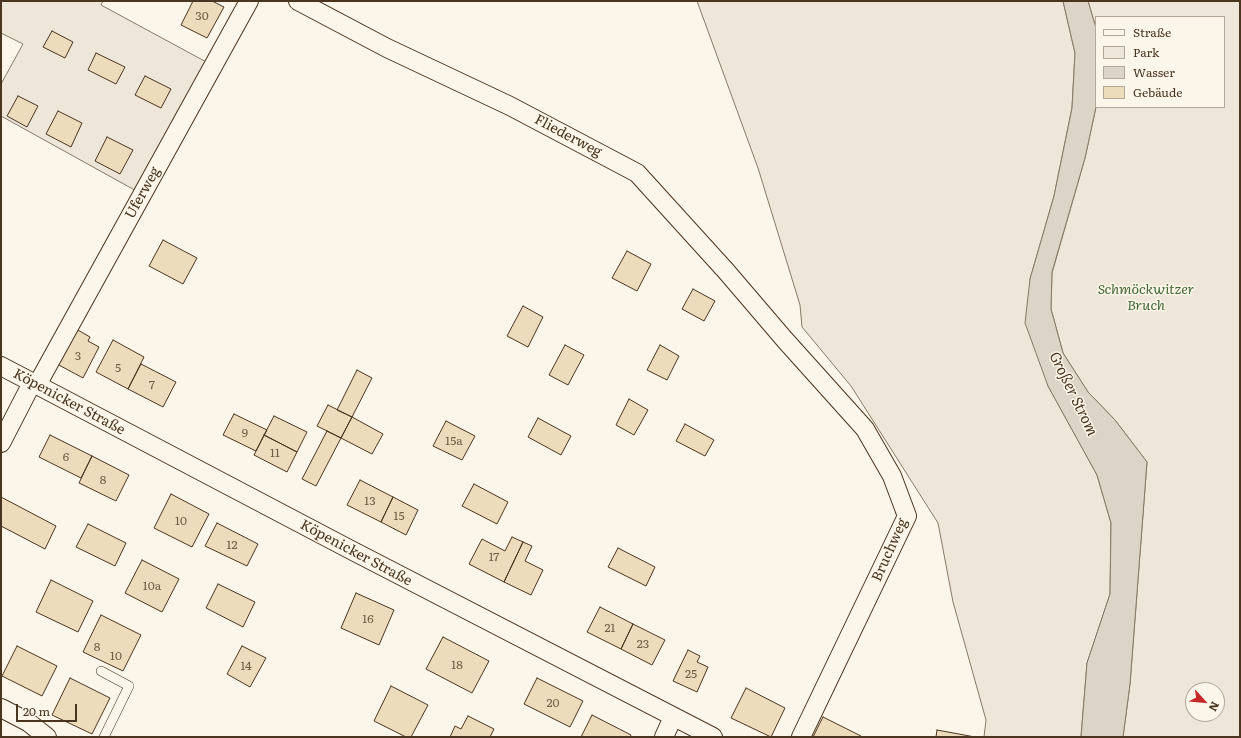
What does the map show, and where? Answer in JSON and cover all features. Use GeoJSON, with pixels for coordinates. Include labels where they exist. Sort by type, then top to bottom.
{"type":"FeatureCollection","features":[{"type":"Feature","properties":{"kind":"street","name":"Uferweg"},"geometry":{"type":"LineString","coordinates":[[1,443],[249,1]]}},
{"type":"Feature","properties":{"kind":"street","name":"Fliederweg"},"geometry":{"type":"LineString","coordinates":[[298,1],[387,48],[510,106],[637,173],[726,271],[785,340]]}},
{"type":"Feature","properties":{"kind":"street","name":"Bruchweg"},"geometry":{"type":"LineString","coordinates":[[785,340],[865,430],[892,476],[907,516],[801,737]]}},
{"type":"Feature","properties":{"kind":"street","name":"Köpenicker Straße"},"geometry":{"type":"LineString","coordinates":[[1,366],[351,550],[712,737]]}},
{"type":"Feature","properties":{"kind":"street"},"geometry":{"type":"LineString","coordinates":[[1,708],[28,722],[41,735]]}},
{"type":"Feature","properties":{"kind":"street"},"geometry":{"type":"LineString","coordinates":[[664,737],[673,717]]}},
{"type":"Feature","properties":{"kind":"lane"},"geometry":{"type":"LineString","coordinates":[[101,671],[129,686],[104,737]]}},
{"type":"Feature","properties":{"kind":"green space"},"geometry":{"type":"Polygon","coordinates":[[[1,1],[103,1],[101,5],[210,64],[140,193],[1,116],[1,84],[23,44],[1,33],[1,1]]]}},
{"type":"Feature","properties":{"kind":"green space"},"geometry":{"type":"Polygon","coordinates":[[[697,1],[1063,1],[1075,53],[1072,108],[1054,196],[1030,279],[1048,386],[1097,475],[1111,523],[1110,594],[1087,663],[1081,737],[984,737],[986,720],[953,602],[938,523],[851,386],[802,327],[800,305],[758,168],[697,1]]]}},
{"type":"Feature","properties":{"kind":"green space","name":"Schmöckwitzer Bruch"},"geometry":{"type":"Polygon","coordinates":[[[1088,1],[1240,1],[1240,737],[1123,737],[1130,684],[1147,462],[1115,420],[1088,392],[1063,353],[1051,309],[1052,273],[1085,158],[1096,108],[1225,108],[1225,16],[1095,16],[1095,25],[1088,1]]]}},
{"type":"Feature","properties":{"kind":"water","name":"Großer Strom"},"geometry":{"type":"Polygon","coordinates":[[[1063,1],[1088,1],[1095,25],[1096,108],[1085,158],[1052,272],[1051,309],[1063,353],[1088,392],[1115,420],[1147,462],[1130,684],[1123,737],[1081,737],[1087,663],[1110,594],[1111,523],[1097,475],[1048,386],[1025,323],[1030,279],[1054,196],[1072,108],[1075,53],[1063,1]]]}},
{"type":"Feature","properties":{"kind":"building"},"geometry":{"type":"Polygon","coordinates":[[[193,1],[212,1],[224,7],[207,38],[181,25],[193,1]]]}},
{"type":"Feature","properties":{"kind":"building"},"geometry":{"type":"Polygon","coordinates":[[[52,31],[73,42],[65,58],[43,47],[52,31]]]}},
{"type":"Feature","properties":{"kind":"building"},"geometry":{"type":"Polygon","coordinates":[[[96,53],[125,67],[116,84],[88,70],[96,53]]]}},
{"type":"Feature","properties":{"kind":"building"},"geometry":{"type":"Polygon","coordinates":[[[145,76],[171,89],[161,108],[135,95],[145,76]]]}},
{"type":"Feature","properties":{"kind":"building"},"geometry":{"type":"Polygon","coordinates":[[[18,96],[38,106],[27,127],[7,116],[18,96]]]}},
{"type":"Feature","properties":{"kind":"building"},"geometry":{"type":"Polygon","coordinates":[[[58,111],[82,123],[71,147],[46,134],[58,111]]]}},
{"type":"Feature","properties":{"kind":"building"},"geometry":{"type":"Polygon","coordinates":[[[107,137],[133,150],[120,174],[95,161],[107,137]]]}},
{"type":"Feature","properties":{"kind":"building"},"geometry":{"type":"Polygon","coordinates":[[[163,240],[197,258],[183,284],[149,266],[163,240]]]}},
{"type":"Feature","properties":{"kind":"building"},"geometry":{"type":"Polygon","coordinates":[[[627,251],[651,264],[637,291],[612,278],[627,251]]]}},
{"type":"Feature","properties":{"kind":"building"},"geometry":{"type":"Polygon","coordinates":[[[693,289],[715,301],[704,321],[682,309],[693,289]]]}},
{"type":"Feature","properties":{"kind":"building"},"geometry":{"type":"Polygon","coordinates":[[[523,306],[543,317],[528,347],[507,336],[523,306]]]}},
{"type":"Feature","properties":{"kind":"building"},"geometry":{"type":"Polygon","coordinates":[[[76,329],[90,337],[88,341],[99,347],[83,378],[57,364],[76,329]]]}},
{"type":"Feature","properties":{"kind":"building"},"geometry":{"type":"Polygon","coordinates":[[[113,340],[144,357],[128,389],[96,372],[113,340]]]}},
{"type":"Feature","properties":{"kind":"building"},"geometry":{"type":"Polygon","coordinates":[[[565,345],[584,355],[568,385],[549,375],[565,345]]]}},
{"type":"Feature","properties":{"kind":"building"},"geometry":{"type":"Polygon","coordinates":[[[660,345],[679,356],[667,380],[647,370],[660,345]]]}},
{"type":"Feature","properties":{"kind":"building"},"geometry":{"type":"Polygon","coordinates":[[[141,364],[176,382],[163,407],[128,389],[141,364]]]}},
{"type":"Feature","properties":{"kind":"building"},"geometry":{"type":"Polygon","coordinates":[[[357,370],[372,378],[352,417],[337,410],[357,370]]]}},
{"type":"Feature","properties":{"kind":"building"},"geometry":{"type":"Polygon","coordinates":[[[629,399],[648,410],[634,435],[616,425],[629,399]]]}},
{"type":"Feature","properties":{"kind":"building"},"geometry":{"type":"Polygon","coordinates":[[[328,405],[352,417],[341,438],[317,426],[328,405]]]}},
{"type":"Feature","properties":{"kind":"building"},"geometry":{"type":"Polygon","coordinates":[[[234,414],[267,430],[256,451],[223,435],[234,414]]]}},
{"type":"Feature","properties":{"kind":"building"},"geometry":{"type":"Polygon","coordinates":[[[274,416],[307,432],[297,452],[264,435],[274,416]]]}},
{"type":"Feature","properties":{"kind":"building"},"geometry":{"type":"Polygon","coordinates":[[[352,417],[383,434],[372,454],[341,438],[352,417]]]}},
{"type":"Feature","properties":{"kind":"building"},"geometry":{"type":"Polygon","coordinates":[[[538,418],[571,436],[561,455],[528,437],[538,418]]]}},
{"type":"Feature","properties":{"kind":"building"},"geometry":{"type":"Polygon","coordinates":[[[446,421],[475,436],[462,460],[433,446],[446,421]]]}},
{"type":"Feature","properties":{"kind":"building"},"geometry":{"type":"Polygon","coordinates":[[[685,424],[714,440],[705,456],[676,441],[685,424]]]}},
{"type":"Feature","properties":{"kind":"building"},"geometry":{"type":"Polygon","coordinates":[[[327,431],[341,438],[316,486],[302,479],[327,431]]]}},
{"type":"Feature","properties":{"kind":"building"},"geometry":{"type":"Polygon","coordinates":[[[50,435],[92,456],[81,478],[39,457],[50,435]]]}},
{"type":"Feature","properties":{"kind":"building"},"geometry":{"type":"Polygon","coordinates":[[[264,435],[297,452],[287,472],[254,455],[264,435]]]}},
{"type":"Feature","properties":{"kind":"building"},"geometry":{"type":"Polygon","coordinates":[[[92,456],[129,475],[116,501],[79,483],[92,456]]]}},
{"type":"Feature","properties":{"kind":"building"},"geometry":{"type":"Polygon","coordinates":[[[360,480],[393,497],[381,522],[347,505],[360,480]]]}},
{"type":"Feature","properties":{"kind":"building"},"geometry":{"type":"Polygon","coordinates":[[[474,484],[508,502],[497,524],[462,506],[474,484]]]}},
{"type":"Feature","properties":{"kind":"building"},"geometry":{"type":"Polygon","coordinates":[[[171,494],[209,514],[192,547],[154,528],[171,494]]]}},
{"type":"Feature","properties":{"kind":"building"},"geometry":{"type":"Polygon","coordinates":[[[1,497],[56,526],[45,549],[1,526],[1,497]]]}},
{"type":"Feature","properties":{"kind":"building"},"geometry":{"type":"Polygon","coordinates":[[[393,497],[418,510],[406,535],[381,522],[393,497]]]}},
{"type":"Feature","properties":{"kind":"building"},"geometry":{"type":"Polygon","coordinates":[[[217,523],[258,544],[247,566],[205,546],[217,523]]]}},
{"type":"Feature","properties":{"kind":"building"},"geometry":{"type":"Polygon","coordinates":[[[88,524],[126,543],[115,566],[76,547],[88,524]]]}},
{"type":"Feature","properties":{"kind":"building"},"geometry":{"type":"Polygon","coordinates":[[[512,537],[523,542],[504,582],[469,564],[482,539],[505,551],[512,537]]]}},
{"type":"Feature","properties":{"kind":"building"},"geometry":{"type":"Polygon","coordinates":[[[523,542],[532,546],[525,561],[543,570],[531,595],[504,582],[523,542]]]}},
{"type":"Feature","properties":{"kind":"building"},"geometry":{"type":"Polygon","coordinates":[[[618,548],[655,567],[646,586],[608,567],[618,548]]]}},
{"type":"Feature","properties":{"kind":"building"},"geometry":{"type":"Polygon","coordinates":[[[142,560],[179,579],[162,612],[125,593],[142,560]]]}},
{"type":"Feature","properties":{"kind":"building"},"geometry":{"type":"Polygon","coordinates":[[[51,580],[93,601],[78,632],[36,612],[51,580]]]}},
{"type":"Feature","properties":{"kind":"building"},"geometry":{"type":"Polygon","coordinates":[[[218,584],[255,602],[243,627],[206,608],[218,584]]]}},
{"type":"Feature","properties":{"kind":"building"},"geometry":{"type":"Polygon","coordinates":[[[356,593],[394,610],[379,645],[341,628],[356,593]]]}},
{"type":"Feature","properties":{"kind":"building"},"geometry":{"type":"Polygon","coordinates":[[[600,607],[633,624],[621,649],[587,632],[600,607]]]}},
{"type":"Feature","properties":{"kind":"building"},"geometry":{"type":"Polygon","coordinates":[[[101,615],[141,635],[123,671],[83,652],[101,615]]]}},
{"type":"Feature","properties":{"kind":"building"},"geometry":{"type":"Polygon","coordinates":[[[633,624],[665,640],[652,665],[621,649],[633,624]]]}},
{"type":"Feature","properties":{"kind":"building"},"geometry":{"type":"Polygon","coordinates":[[[443,637],[489,661],[472,693],[426,669],[443,637]]]}},
{"type":"Feature","properties":{"kind":"building"},"geometry":{"type":"Polygon","coordinates":[[[17,646],[57,666],[42,696],[2,676],[17,646]]]}},
{"type":"Feature","properties":{"kind":"building"},"geometry":{"type":"Polygon","coordinates":[[[242,646],[266,658],[250,687],[227,674],[242,646]]]}},
{"type":"Feature","properties":{"kind":"building"},"geometry":{"type":"Polygon","coordinates":[[[688,650],[700,656],[697,662],[708,667],[697,692],[673,681],[688,650]]]}},
{"type":"Feature","properties":{"kind":"building"},"geometry":{"type":"Polygon","coordinates":[[[70,678],[110,698],[92,734],[52,715],[70,678]]]}},
{"type":"Feature","properties":{"kind":"building"},"geometry":{"type":"Polygon","coordinates":[[[537,678],[583,701],[570,727],[524,704],[537,678]]]}},
{"type":"Feature","properties":{"kind":"building"},"geometry":{"type":"Polygon","coordinates":[[[391,686],[428,705],[411,737],[406,737],[374,721],[391,686]]]}},
{"type":"Feature","properties":{"kind":"building"},"geometry":{"type":"Polygon","coordinates":[[[746,688],[785,708],[771,737],[731,718],[746,688]]]}},
{"type":"Feature","properties":{"kind":"building"},"geometry":{"type":"Polygon","coordinates":[[[592,715],[631,735],[630,737],[581,737],[592,715]]]}},
{"type":"Feature","properties":{"kind":"building"},"geometry":{"type":"Polygon","coordinates":[[[468,716],[494,729],[490,737],[450,737],[455,726],[461,729],[468,716]]]}},
{"type":"Feature","properties":{"kind":"building"},"geometry":{"type":"Polygon","coordinates":[[[823,717],[861,736],[813,737],[823,717]]]}},
{"type":"Feature","properties":{"kind":"building"},"geometry":{"type":"Polygon","coordinates":[[[937,730],[975,737],[936,737],[937,730]]]}}]}
